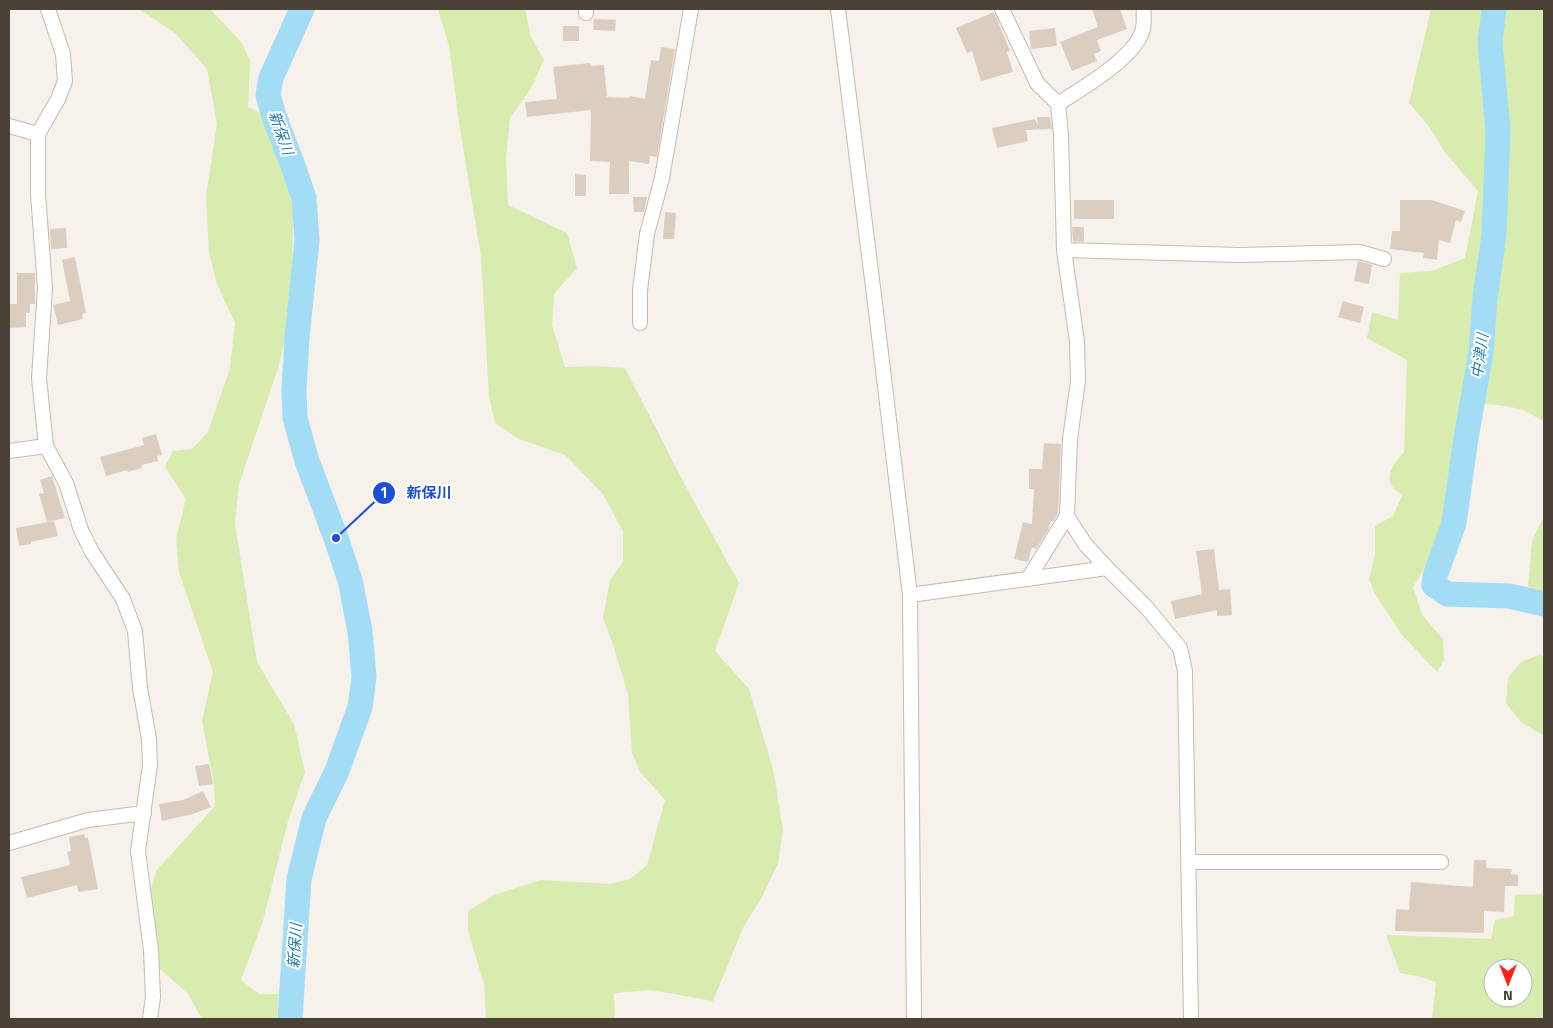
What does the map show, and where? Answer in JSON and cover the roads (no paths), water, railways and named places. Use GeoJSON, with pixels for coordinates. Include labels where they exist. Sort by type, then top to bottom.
{"type":"FeatureCollection","features":[{"type":"Feature","properties":{"kind":"street"},"geometry":{"type":"LineString","coordinates":[[48,9],[63,54],[65,81],[58,99],[38,134],[38,194],[45,288],[38,378],[46,446],[66,483],[81,530],[92,552],[123,599],[135,631],[140,688],[149,738],[150,765],[138,852],[151,950],[153,997],[150,1019]]}},
{"type":"Feature","properties":{"kind":"street"},"geometry":{"type":"LineString","coordinates":[[640,323],[640,290],[647,234],[662,178],[691,9]]}},
{"type":"Feature","properties":{"kind":"street"},"geometry":{"type":"LineString","coordinates":[[838,9],[876,304],[910,595],[914,1019]]}},
{"type":"Feature","properties":{"kind":"street"},"geometry":{"type":"LineString","coordinates":[[1002,9],[1036,83],[1058,104],[1061,135],[1064,250],[1078,341],[1078,381],[1070,439],[1067,516],[1028,579]]}},
{"type":"Feature","properties":{"kind":"street"},"geometry":{"type":"LineString","coordinates":[[1058,104],[1117,63],[1138,42],[1143,30],[1144,9]]}},
{"type":"Feature","properties":{"kind":"street"},"geometry":{"type":"LineString","coordinates":[[9,126],[38,134]]}},
{"type":"Feature","properties":{"kind":"street"},"geometry":{"type":"LineString","coordinates":[[1064,250],[1239,255],[1360,252],[1384,259]]}},
{"type":"Feature","properties":{"kind":"street"},"geometry":{"type":"LineString","coordinates":[[9,451],[46,446]]}},
{"type":"Feature","properties":{"kind":"street"},"geometry":{"type":"LineString","coordinates":[[1067,516],[1085,544],[1147,608],[1180,648],[1185,671],[1191,1019]]}},
{"type":"Feature","properties":{"kind":"street"},"geometry":{"type":"LineString","coordinates":[[910,595],[1107,568]]}},
{"type":"Feature","properties":{"kind":"street"},"geometry":{"type":"LineString","coordinates":[[9,843],[88,820],[144,813]]}},
{"type":"Feature","properties":{"kind":"street"},"geometry":{"type":"LineString","coordinates":[[1189,862],[1441,862]]}},
{"type":"Feature","properties":{"kind":"waterway","name":"新保川"},"geometry":{"type":"LineString","coordinates":[[290,1019],[299,879],[314,818],[337,771],[360,707],[364,677],[360,631],[350,580],[307,461],[295,418],[294,390],[297,338],[307,240],[304,198],[268,95],[271,78],[302,9]]}},
{"type":"Feature","properties":{"kind":"waterway","name":"中津川"},"geometry":{"type":"LineString","coordinates":[[1494,9],[1490,42],[1498,131],[1494,235],[1485,298],[1481,353],[1454,523],[1435,576],[1434,585],[1447,594],[1509,596],[1544,604]]}},
{"type":"Feature","properties":{"kind":"place","name":"新保川"},"geometry":{"type":"Point","coordinates":[336,538]}}]}
